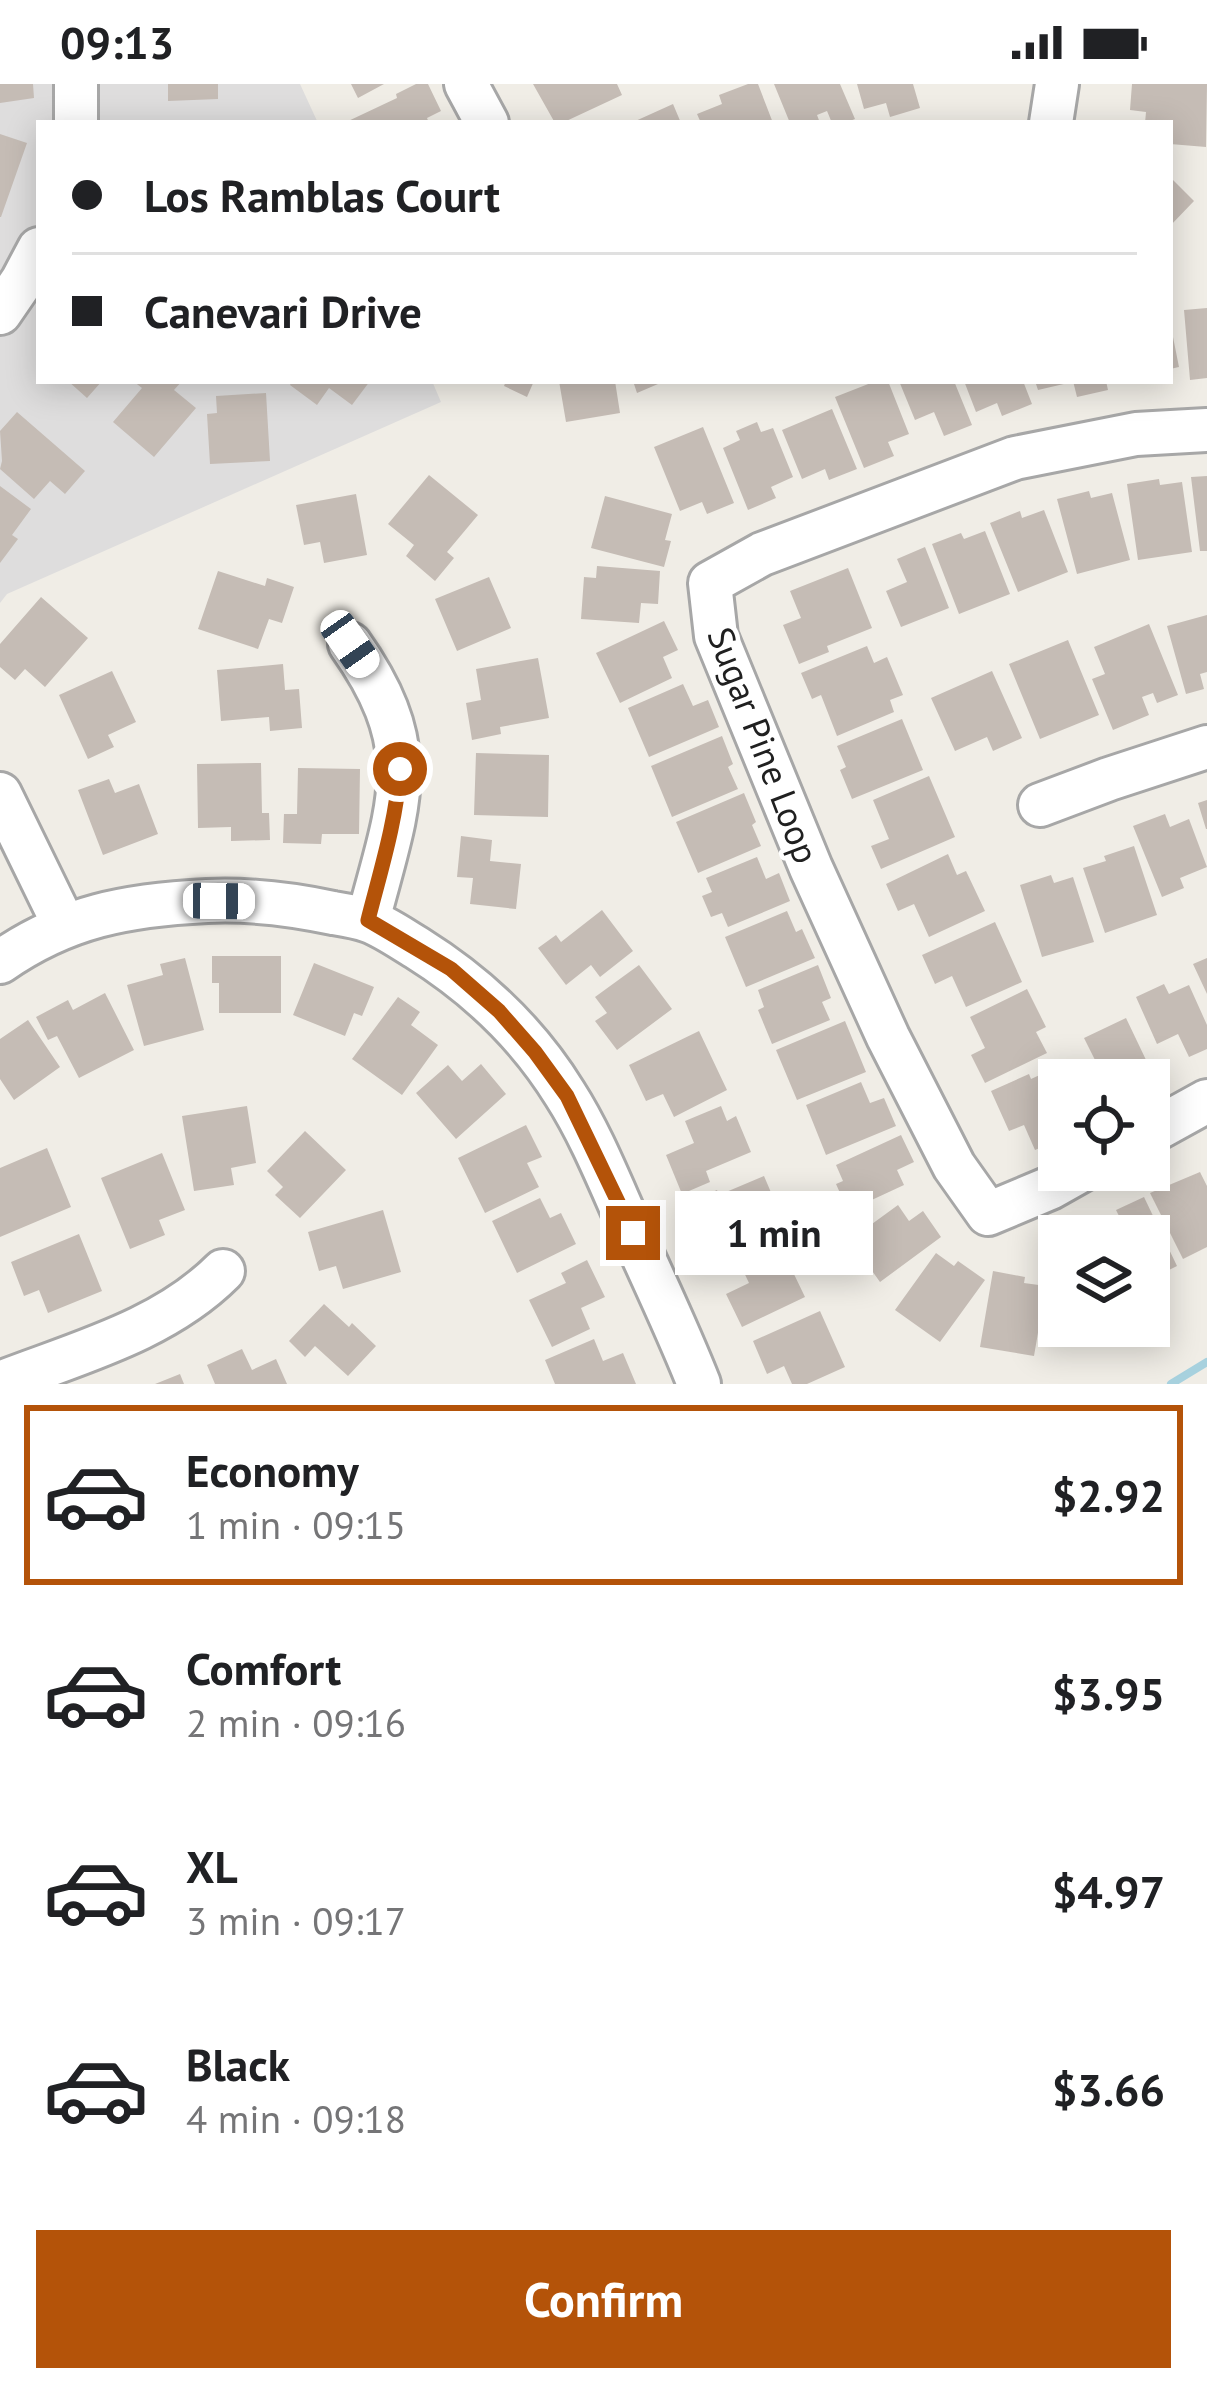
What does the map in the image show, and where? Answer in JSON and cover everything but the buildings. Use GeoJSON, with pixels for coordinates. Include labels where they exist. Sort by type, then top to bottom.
{"type":"FeatureCollection","features":[{"type":"Feature","properties":{"kind":"street"},"geometry":{"type":"LineString","coordinates":[[76,84],[76,120]]}},
{"type":"Feature","properties":{"kind":"street"},"geometry":{"type":"LineString","coordinates":[[466,84],[486,120]]}},
{"type":"Feature","properties":{"kind":"street"},"geometry":{"type":"LineString","coordinates":[[1052,120],[1057,84]]}},
{"type":"Feature","properties":{"kind":"street"},"geometry":{"type":"LineString","coordinates":[[0,313],[36,255]]}},
{"type":"Feature","properties":{"kind":"street","name":"Sugar Pine Loop"},"geometry":{"type":"LineString","coordinates":[[1043,1191],[988,1214],[954,1166],[888,1037],[811,868],[716,636],[710,583],[762,554],[1015,458],[1136,434],[1207,430]]}},
{"type":"Feature","properties":{"kind":"street"},"geometry":{"type":"LineString","coordinates":[[350,644],[388,707],[400,769],[391,842],[368,920]]}},
{"type":"Feature","properties":{"kind":"street"},"geometry":{"type":"LineString","coordinates":[[1040,805],[1207,747]]}},
{"type":"Feature","properties":{"kind":"street"},"geometry":{"type":"LineString","coordinates":[[0,794],[64,925]]}},
{"type":"Feature","properties":{"kind":"street"},"geometry":{"type":"LineString","coordinates":[[0,962],[64,925],[130,909],[219,901],[263,902],[368,920],[451,969],[499,1011],[567,1096],[699,1384]]}},
{"type":"Feature","properties":{"kind":"street"},"geometry":{"type":"LineString","coordinates":[[1170,1121],[1207,1101]]}},
{"type":"Feature","properties":{"kind":"street"},"geometry":{"type":"LineString","coordinates":[[0,1383],[145,1327],[178,1310],[223,1271]]}},
{"type":"Feature","properties":{"kind":"shaded area"},"geometry":{"type":"Polygon","coordinates":[[[0,84],[300,84],[317,120],[36,120],[36,384],[433,384],[441,402],[7,594],[0,603],[0,84]]]}},
{"type":"Feature","properties":{"kind":"waterway"},"geometry":{"type":"LineString","coordinates":[[1171,1384],[1207,1362]]}},
{"type":"Feature","properties":{"kind":"route"},"geometry":{"type":"LineString","coordinates":[[400,769],[391,842],[368,920],[451,969],[499,1011],[535,1052],[567,1096],[633,1233]]}}]}
